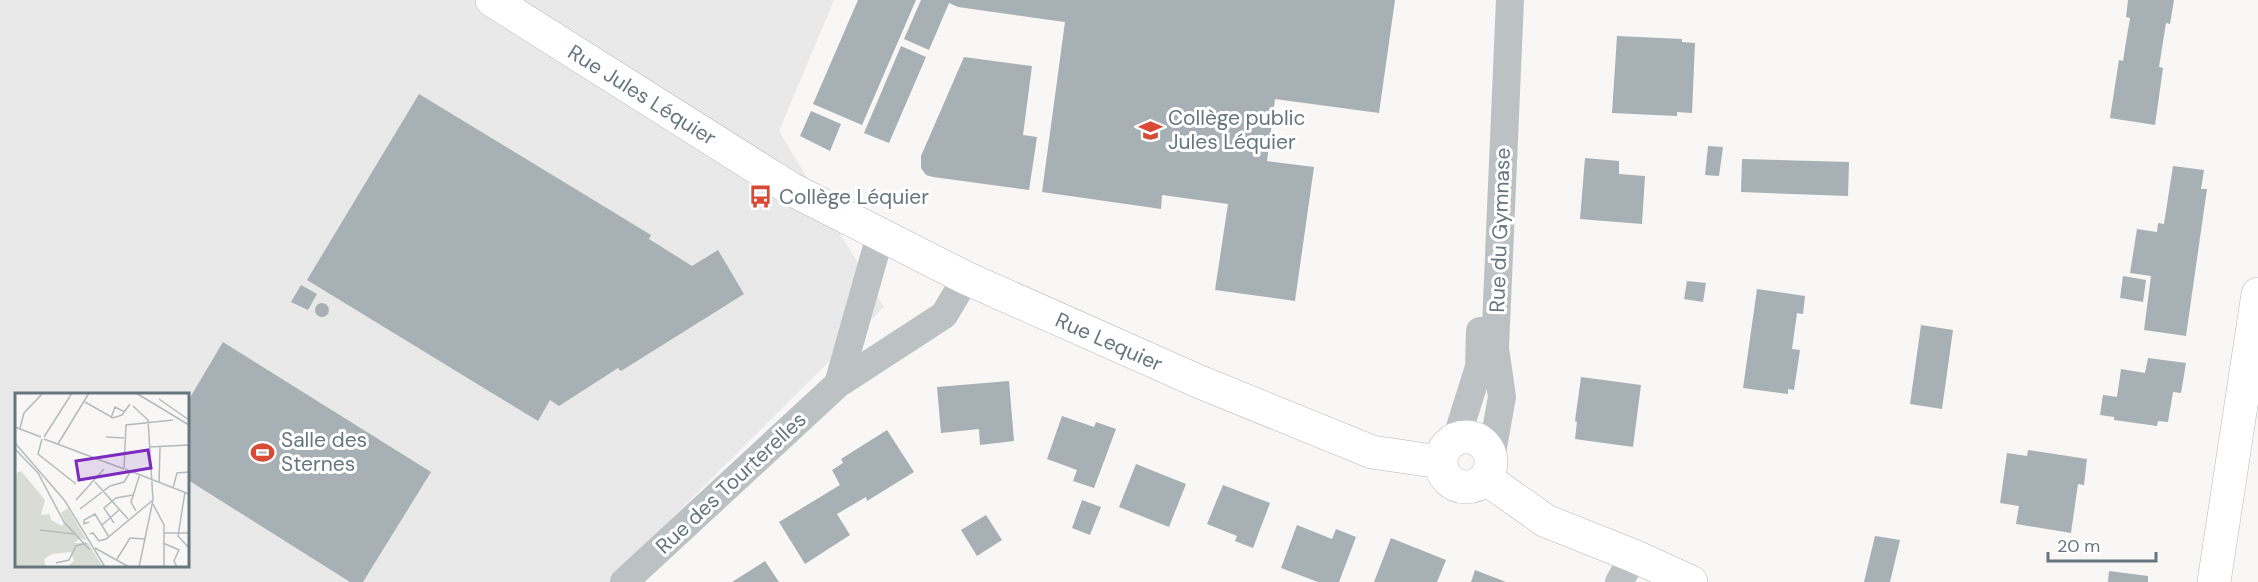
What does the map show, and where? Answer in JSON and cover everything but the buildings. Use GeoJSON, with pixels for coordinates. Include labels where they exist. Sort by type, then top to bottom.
{"type":"FeatureCollection","features":[{"type":"Feature","properties":{"kind":"street","name":"Rue Jules Léquier"},"geometry":{"type":"LineString","coordinates":[[492,0],[791,189]]}},
{"type":"Feature","properties":{"kind":"street","name":"Rue du Gymnase"},"geometry":{"type":"LineString","coordinates":[[1449,450],[1479,367],[1490,116],[1503,0]]}},
{"type":"Feature","properties":{"kind":"street","name":"Rue du Gymnase"},"geometry":{"type":"LineString","coordinates":[[1488,468],[1502,397],[1495,348],[1510,0]]}},
{"type":"Feature","properties":{"kind":"street","name":"Rue Lequier"},"geometry":{"type":"LineString","coordinates":[[791,189],[966,279],[1200,382],[1372,452],[1449,450]]}},
{"type":"Feature","properties":{"kind":"street"},"geometry":{"type":"LineString","coordinates":[[838,384],[880,236]]}},
{"type":"Feature","properties":{"kind":"street","name":"Rue des Tourterelles"},"geometry":{"type":"LineString","coordinates":[[624,582],[838,384],[944,315],[966,279]]}},
{"type":"Feature","properties":{"kind":"street"},"geometry":{"type":"LineString","coordinates":[[2214,582],[2258,294]]}},
{"type":"Feature","properties":{"kind":"street"},"geometry":{"type":"LineString","coordinates":[[1465,436],[1479,440],[1489,451],[1488,468],[1478,484],[1461,487],[1446,478],[1449,450],[1465,436]]}},
{"type":"Feature","properties":{"kind":"street"},"geometry":{"type":"LineString","coordinates":[[1488,468],[1546,522],[1626,569],[1691,582]]}},
{"type":"Feature","properties":{"kind":"shaded area"},"geometry":{"type":"Polygon","coordinates":[[[0,0],[834,0],[779,131],[884,307],[664,526],[632,582],[0,582],[0,0]]]}},
{"type":"Feature","properties":{"kind":"place","name":"Collège public Jules Léquier"},"geometry":{"type":"Point","coordinates":[1150,130]}},
{"type":"Feature","properties":{"kind":"place","name":"Collège Léquier"},"geometry":{"type":"Point","coordinates":[761,197]}},
{"type":"Feature","properties":{"kind":"place","name":"Salle des Sternes"},"geometry":{"type":"Point","coordinates":[263,452]}}]}
